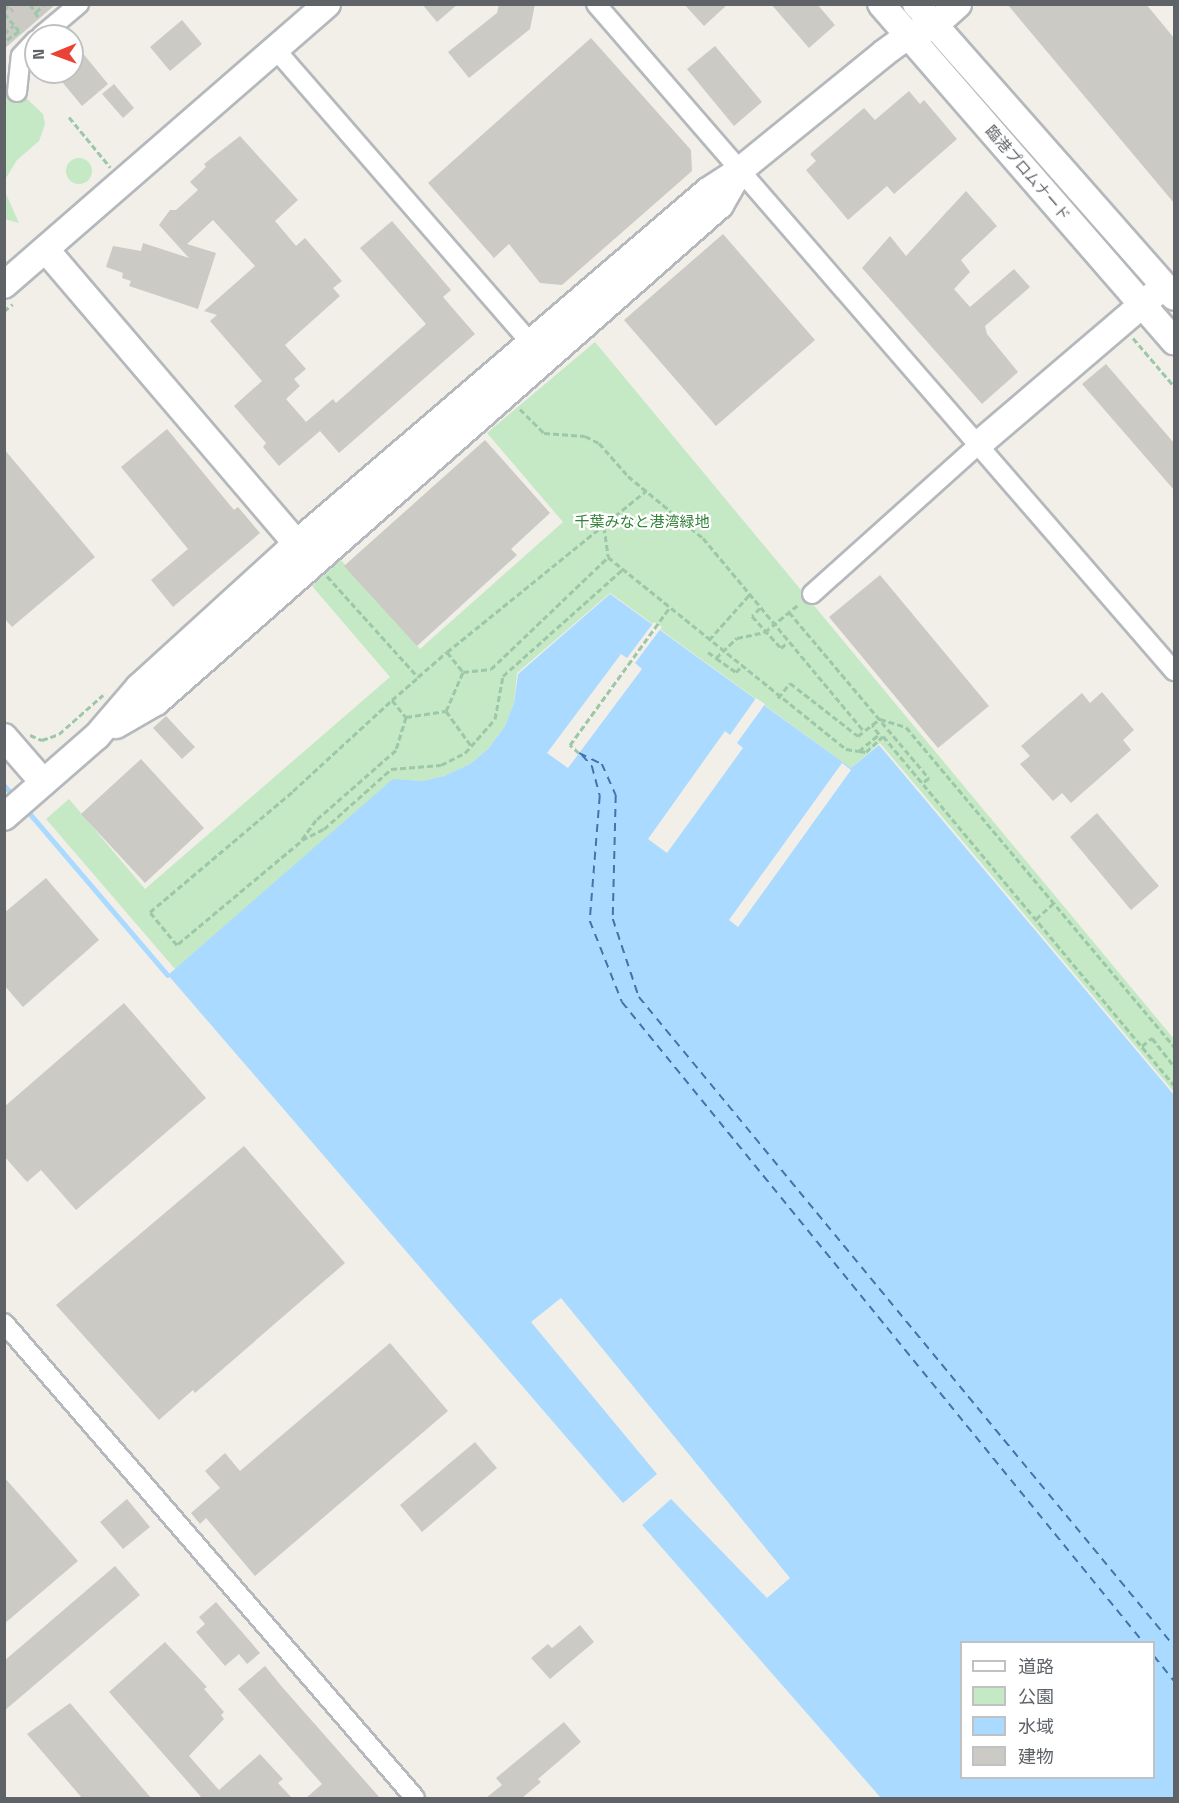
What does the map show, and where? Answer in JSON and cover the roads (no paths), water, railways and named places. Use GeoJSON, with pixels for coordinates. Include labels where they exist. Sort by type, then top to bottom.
{"type":"FeatureCollection","features":[{"type":"Feature","properties":{"kind":"street"},"geometry":{"type":"LineString","coordinates":[[55,24],[79,4]]}},
{"type":"Feature","properties":{"kind":"street"},"geometry":{"type":"LineString","coordinates":[[4,285],[327,4]]}},
{"type":"Feature","properties":{"kind":"street"},"geometry":{"type":"LineString","coordinates":[[596,4],[1174,671]]}},
{"type":"Feature","properties":{"kind":"street","name":"臨港プロムナード"},"geometry":{"type":"LineString","coordinates":[[881,4],[1174,341]]}},
{"type":"Feature","properties":{"kind":"street","name":"臨港プロムナード"},"geometry":{"type":"LineString","coordinates":[[916,4],[1171,287]]}},
{"type":"Feature","properties":{"kind":"street"},"geometry":{"type":"LineString","coordinates":[[310,558],[532,344],[708,191],[739,171],[907,36],[935,25],[958,4]]}},
{"type":"Feature","properties":{"kind":"street"},"geometry":{"type":"LineString","coordinates":[[276,50],[532,344]]}},
{"type":"Feature","properties":{"kind":"street"},"geometry":{"type":"LineString","coordinates":[[17,92],[21,56],[24,53]]}},
{"type":"Feature","properties":{"kind":"street"},"geometry":{"type":"LineString","coordinates":[[16,805],[97,736],[140,687],[310,558],[720,205],[739,171]]}},
{"type":"Feature","properties":{"kind":"street"},"geometry":{"type":"LineString","coordinates":[[46,250],[310,558]]}},
{"type":"Feature","properties":{"kind":"street"},"geometry":{"type":"LineString","coordinates":[[812,594],[979,444],[1142,303],[1171,287]]}},
{"type":"Feature","properties":{"kind":"street"},"geometry":{"type":"LineString","coordinates":[[4,737],[16,805]]}},
{"type":"Feature","properties":{"kind":"street"},"geometry":{"type":"LineString","coordinates":[[4,1323],[415,1798]]}},
{"type":"Feature","properties":{"kind":"water"},"geometry":{"type":"Polygon","coordinates":[[[610,594],[851,768],[879,745],[1174,1095],[1174,1798],[881,1798],[642,1525],[671,1499],[767,1598],[790,1578],[561,1298],[531,1322],[657,1474],[623,1503],[168,975],[393,779],[422,781],[444,776],[470,764],[488,749],[505,726],[514,703],[518,674],[610,594]]]}},
{"type":"Feature","properties":{"kind":"waterway"},"geometry":{"type":"LineString","coordinates":[[4,785],[14,796]]}},
{"type":"Feature","properties":{"kind":"waterway"},"geometry":{"type":"LineString","coordinates":[[26,809],[168,975]]}},
{"type":"Feature","properties":{"kind":"railway"},"geometry":{"type":"LineString","coordinates":[[4,16],[18,4]]}},
{"type":"Feature","properties":{"kind":"park label","name":"千葉みなと港湾緑地"},"geometry":{"type":"Point","coordinates":[642,522]}}]}
